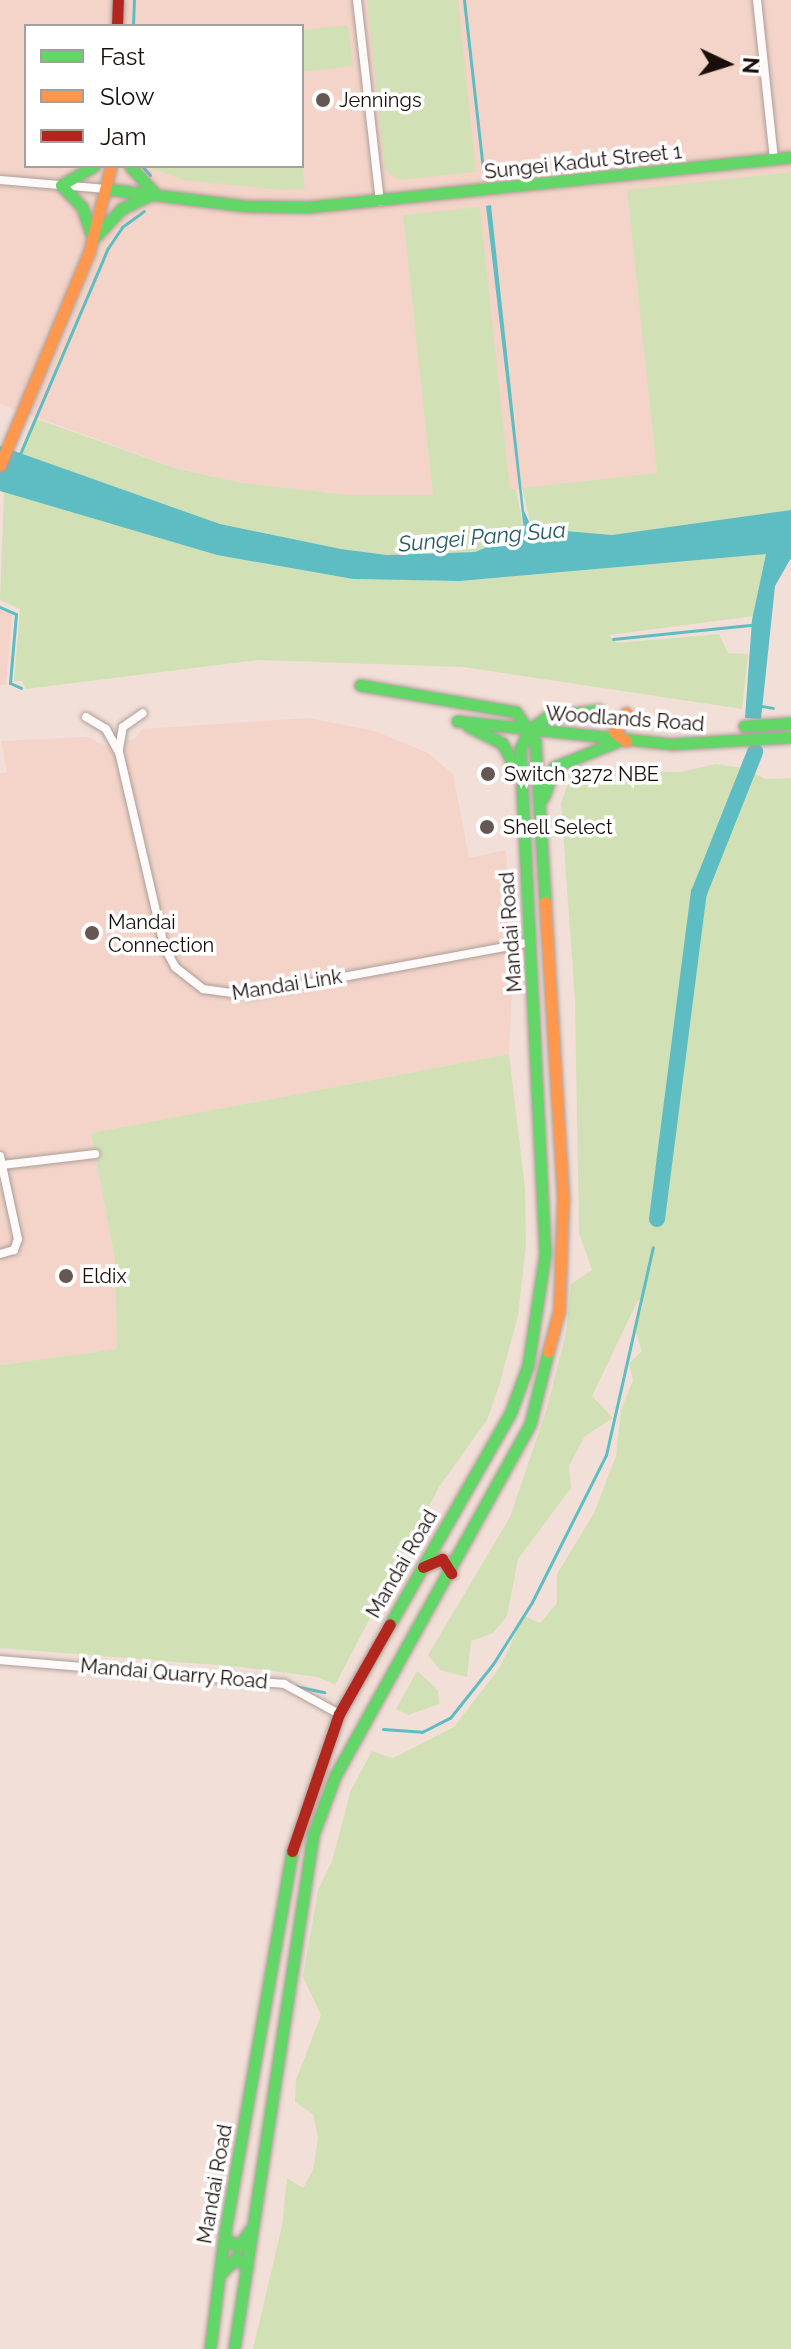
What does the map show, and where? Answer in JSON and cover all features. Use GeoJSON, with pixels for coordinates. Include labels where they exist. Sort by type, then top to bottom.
{"type":"FeatureCollection","features":[{"type":"Feature","properties":{"kind":"main road"},"geometry":{"type":"LineString","coordinates":[[117,24],[118,0]]}},
{"type":"Feature","properties":{"kind":"main road","name":"Sungei Kadut Street 1"},"geometry":{"type":"LineString","coordinates":[[107,189],[246,206],[380,202],[791,157]]}},
{"type":"Feature","properties":{"kind":"main road"},"geometry":{"type":"LineString","coordinates":[[91,168],[61,185],[82,207],[93,239]]}},
{"type":"Feature","properties":{"kind":"main road"},"geometry":{"type":"LineString","coordinates":[[0,465],[93,239],[111,168]]}},
{"type":"Feature","properties":{"kind":"main road"},"geometry":{"type":"LineString","coordinates":[[93,239],[121,209],[155,193],[132,168]]}},
{"type":"Feature","properties":{"kind":"main road"},"geometry":{"type":"LineString","coordinates":[[360,685],[510,711],[521,716],[529,730]]}},
{"type":"Feature","properties":{"kind":"main road"},"geometry":{"type":"LineString","coordinates":[[520,792],[520,749],[529,730],[557,714],[599,710]]}},
{"type":"Feature","properties":{"kind":"main road"},"geometry":{"type":"LineString","coordinates":[[540,811],[554,767],[623,741],[614,732],[616,722],[626,713]]}},
{"type":"Feature","properties":{"kind":"main road","name":"Woodlands Road"},"geometry":{"type":"LineString","coordinates":[[512,755],[497,739],[457,721],[623,741],[744,743],[791,737]]}},
{"type":"Feature","properties":{"kind":"main road"},"geometry":{"type":"LineString","coordinates":[[744,726],[791,723]]}},
{"type":"Feature","properties":{"kind":"main road"},"geometry":{"type":"LineString","coordinates":[[481,724],[500,734],[512,755],[520,792]]}},
{"type":"Feature","properties":{"kind":"main road","name":"Mandai Road"},"geometry":{"type":"LineString","coordinates":[[234,2349],[313,1835],[335,1776],[451,1573],[530,1424],[547,1368],[559,1311],[563,1235],[557,1107],[535,741],[529,730]]}},
{"type":"Feature","properties":{"kind":"main road","name":"Mandai Road"},"geometry":{"type":"LineString","coordinates":[[210,2349],[224,2237],[296,1828],[339,1714],[510,1414],[528,1365],[545,1254],[531,942],[520,792]]}},
{"type":"Feature","properties":{"kind":"main road"},"geometry":{"type":"LineString","coordinates":[[540,1125],[550,1123],[557,1107]]}},
{"type":"Feature","properties":{"kind":"main road"},"geometry":{"type":"LineString","coordinates":[[420,1568],[442,1559],[451,1573]]}},
{"type":"Feature","properties":{"kind":"main road"},"geometry":{"type":"LineString","coordinates":[[224,2237],[238,2247],[253,2223]]}},
{"type":"Feature","properties":{"kind":"main road"},"geometry":{"type":"LineString","coordinates":[[219,2277],[236,2258],[247,2268]]}},
{"type":"Feature","properties":{"kind":"street"},"geometry":{"type":"LineString","coordinates":[[357,0],[380,202]]}},
{"type":"Feature","properties":{"kind":"street"},"geometry":{"type":"LineString","coordinates":[[757,0],[774,159]]}},
{"type":"Feature","properties":{"kind":"street"},"geometry":{"type":"LineString","coordinates":[[0,180],[107,189]]}},
{"type":"Feature","properties":{"kind":"street"},"geometry":{"type":"LineString","coordinates":[[119,752],[123,727],[143,713]]}},
{"type":"Feature","properties":{"kind":"street","name":"Mandai Link"},"geometry":{"type":"LineString","coordinates":[[86,717],[106,729],[119,752],[164,946],[175,967],[203,989],[246,995],[531,942]]}},
{"type":"Feature","properties":{"kind":"street"},"geometry":{"type":"LineString","coordinates":[[0,1254],[14,1250],[18,1239],[1,1161],[95,1154]]}},
{"type":"Feature","properties":{"kind":"street","name":"Mandai Quarry Road"},"geometry":{"type":"LineString","coordinates":[[0,1660],[284,1684],[312,1695],[339,1714]]}},
{"type":"Feature","properties":{"kind":"shaded area"},"geometry":{"type":"Polygon","coordinates":[[[0,0],[791,0],[791,459],[464,495],[349,495],[244,483],[179,469],[0,404],[0,0]]]}},
{"type":"Feature","properties":{"kind":"shaded area"},"geometry":{"type":"Polygon","coordinates":[[[0,610],[12,615],[6,684],[0,685],[0,610]]]}},
{"type":"Feature","properties":{"kind":"shaded area"},"geometry":{"type":"Polygon","coordinates":[[[308,718],[375,731],[428,753],[453,774],[469,858],[506,850],[513,971],[509,1054],[91,1133],[115,1260],[117,1349],[0,1365],[0,773],[7,772],[1,741],[87,737],[103,745],[135,739],[142,729],[308,718]]]}},
{"type":"Feature","properties":{"kind":"green space"},"geometry":{"type":"Polygon","coordinates":[[[367,0],[458,0],[476,172],[399,180],[385,170],[367,0]]]}},
{"type":"Feature","properties":{"kind":"green space"},"geometry":{"type":"Polygon","coordinates":[[[348,25],[353,66],[304,72],[304,30],[348,25]]]}},
{"type":"Feature","properties":{"kind":"green space"},"geometry":{"type":"Polygon","coordinates":[[[150,168],[303,168],[305,189],[280,190],[184,180],[150,168]]]}},
{"type":"Feature","properties":{"kind":"green space"},"geometry":{"type":"Polygon","coordinates":[[[791,172],[791,510],[612,535],[532,528],[522,488],[657,473],[627,190],[791,172]]]}},
{"type":"Feature","properties":{"kind":"green space"},"geometry":{"type":"Polygon","coordinates":[[[480,207],[510,489],[516,489],[524,530],[475,552],[387,555],[341,549],[220,524],[19,453],[34,418],[178,469],[244,483],[349,495],[433,495],[403,215],[480,207]]]}},
{"type":"Feature","properties":{"kind":"green space"},"geometry":{"type":"Polygon","coordinates":[[[4,492],[217,555],[353,579],[460,581],[766,554],[754,616],[609,635],[617,643],[719,634],[728,653],[748,654],[742,709],[463,667],[259,660],[26,689],[22,681],[14,681],[20,609],[0,600],[4,492]]]}},
{"type":"Feature","properties":{"kind":"green space"},"geometry":{"type":"Polygon","coordinates":[[[716,764],[742,768],[766,779],[791,778],[791,2349],[253,2349],[282,2226],[287,2178],[303,2188],[313,2170],[318,2138],[313,2114],[295,2102],[296,2080],[321,2015],[303,1977],[318,1890],[332,1861],[351,1790],[372,1751],[393,1758],[454,1727],[500,1667],[524,1616],[540,1623],[557,1603],[557,1574],[594,1513],[616,1456],[621,1410],[633,1380],[629,1363],[642,1351],[635,1330],[643,1304],[638,1300],[592,1396],[613,1418],[585,1436],[569,1466],[571,1488],[518,1559],[507,1616],[493,1633],[471,1641],[467,1677],[440,1670],[428,1655],[510,1517],[547,1408],[566,1333],[571,1284],[592,1270],[579,1233],[575,1001],[561,803],[568,784],[583,771],[681,772],[716,764]]]}},
{"type":"Feature","properties":{"kind":"green space"},"geometry":{"type":"Polygon","coordinates":[[[509,1054],[525,1188],[526,1245],[518,1316],[499,1386],[487,1420],[439,1487],[335,1685],[318,1677],[240,1667],[0,1648],[0,1365],[117,1349],[115,1260],[91,1133],[509,1054]]]}},
{"type":"Feature","properties":{"kind":"green space"},"geometry":{"type":"Polygon","coordinates":[[[417,1671],[438,1690],[439,1704],[408,1715],[396,1709],[417,1671]]]}},
{"type":"Feature","properties":{"kind":"water"},"geometry":{"type":"Polygon","coordinates":[[[491,205],[524,511],[532,528],[612,535],[791,510],[791,558],[775,586],[761,719],[745,718],[752,620],[766,554],[460,581],[353,579],[217,555],[0,491],[0,446],[220,524],[341,549],[387,555],[475,552],[524,531],[486,206],[491,205]]]}},
{"type":"Feature","properties":{"kind":"waterway"},"geometry":{"type":"LineString","coordinates":[[133,24],[134,0]]}},
{"type":"Feature","properties":{"kind":"waterway"},"geometry":{"type":"LineString","coordinates":[[464,0],[483,170]]}},
{"type":"Feature","properties":{"kind":"waterway"},"geometry":{"type":"LineString","coordinates":[[144,168],[150,175]]}},
{"type":"Feature","properties":{"kind":"waterway"},"geometry":{"type":"LineString","coordinates":[[20,454],[108,248],[122,227],[144,211]]}},
{"type":"Feature","properties":{"kind":"waterway"},"geometry":{"type":"LineString","coordinates":[[0,607],[16,614],[10,683],[21,688]]}},
{"type":"Feature","properties":{"kind":"waterway"},"geometry":{"type":"LineString","coordinates":[[613,639],[752,625]]}},
{"type":"Feature","properties":{"kind":"waterway"},"geometry":{"type":"LineString","coordinates":[[761,706],[773,708]]}},
{"type":"Feature","properties":{"kind":"waterway"},"geometry":{"type":"LineString","coordinates":[[657,1219],[699,893],[755,752]]}},
{"type":"Feature","properties":{"kind":"waterway"},"geometry":{"type":"LineString","coordinates":[[383,1729],[422,1732],[450,1718],[493,1664],[532,1602],[606,1455],[653,1247]]}},
{"type":"Feature","properties":{"kind":"waterway"},"geometry":{"type":"LineString","coordinates":[[295,1686],[324,1692]]}},
{"type":"Feature","properties":{"kind":"traffic: fast"},"geometry":{"type":"LineString","coordinates":[[107,189],[246,206],[308,207],[791,157]]}},
{"type":"Feature","properties":{"kind":"traffic: fast"},"geometry":{"type":"LineString","coordinates":[[91,168],[61,185],[82,207],[93,239]]}},
{"type":"Feature","properties":{"kind":"traffic: fast"},"geometry":{"type":"LineString","coordinates":[[132,168],[154,193]]}},
{"type":"Feature","properties":{"kind":"traffic: fast"},"geometry":{"type":"LineString","coordinates":[[95,237],[121,209],[150,195]]}},
{"type":"Feature","properties":{"kind":"traffic: fast"},"geometry":{"type":"LineString","coordinates":[[360,685],[516,712],[535,741],[545,902]]}},
{"type":"Feature","properties":{"kind":"traffic: fast"},"geometry":{"type":"LineString","coordinates":[[390,1624],[510,1414],[528,1365],[545,1254],[520,749],[529,730],[547,717],[599,710]]}},
{"type":"Feature","properties":{"kind":"traffic: fast"},"geometry":{"type":"LineString","coordinates":[[457,721],[671,744],[791,737]]}},
{"type":"Feature","properties":{"kind":"traffic: fast"},"geometry":{"type":"LineString","coordinates":[[744,726],[791,723]]}},
{"type":"Feature","properties":{"kind":"traffic: fast"},"geometry":{"type":"LineString","coordinates":[[468,726],[502,743],[516,769]]}},
{"type":"Feature","properties":{"kind":"traffic: fast"},"geometry":{"type":"LineString","coordinates":[[543,798],[554,767],[618,741]]}},
{"type":"Feature","properties":{"kind":"traffic: fast"},"geometry":{"type":"LineString","coordinates":[[234,2349],[313,1835],[335,1776],[530,1424],[548,1352]]}},
{"type":"Feature","properties":{"kind":"traffic: fast"},"geometry":{"type":"LineString","coordinates":[[210,2349],[224,2237],[292,1851]]}},
{"type":"Feature","properties":{"kind":"traffic: fast"},"geometry":{"type":"LineString","coordinates":[[224,2237],[238,2247],[250,2230]]}},
{"type":"Feature","properties":{"kind":"traffic: fast"},"geometry":{"type":"LineString","coordinates":[[220,2274],[236,2258],[247,2268]]}},
{"type":"Feature","properties":{"kind":"traffic: slow"},"geometry":{"type":"LineString","coordinates":[[0,465],[89,252],[110,168]]}},
{"type":"Feature","properties":{"kind":"traffic: slow"},"geometry":{"type":"LineString","coordinates":[[626,713],[614,732],[626,741]]}},
{"type":"Feature","properties":{"kind":"traffic: slow"},"geometry":{"type":"LineString","coordinates":[[545,902],[563,1199],[559,1311],[548,1352]]}},
{"type":"Feature","properties":{"kind":"traffic: jam"},"geometry":{"type":"LineString","coordinates":[[117,24],[118,0]]}},
{"type":"Feature","properties":{"kind":"traffic: jam"},"geometry":{"type":"LineString","coordinates":[[423,1567],[442,1559],[451,1573]]}},
{"type":"Feature","properties":{"kind":"traffic: jam"},"geometry":{"type":"LineString","coordinates":[[292,1851],[339,1714],[390,1624]]}},
{"type":"Feature","properties":{"kind":"place","name":"Jennings"},"geometry":{"type":"Point","coordinates":[323,100]}},
{"type":"Feature","properties":{"kind":"place","name":"Switch 3272 NBE"},"geometry":{"type":"Point","coordinates":[488,774]}},
{"type":"Feature","properties":{"kind":"place","name":"Shell Select"},"geometry":{"type":"Point","coordinates":[487,827]}},
{"type":"Feature","properties":{"kind":"place","name":"Mandai Connection"},"geometry":{"type":"Point","coordinates":[92,933]}},
{"type":"Feature","properties":{"kind":"place","name":"Eldix"},"geometry":{"type":"Point","coordinates":[66,1276]}},
{"type":"Feature","properties":{"kind":"water label","name":"Sungei Pang Sua"},"geometry":{"type":"Point","coordinates":[482,537]}}]}
